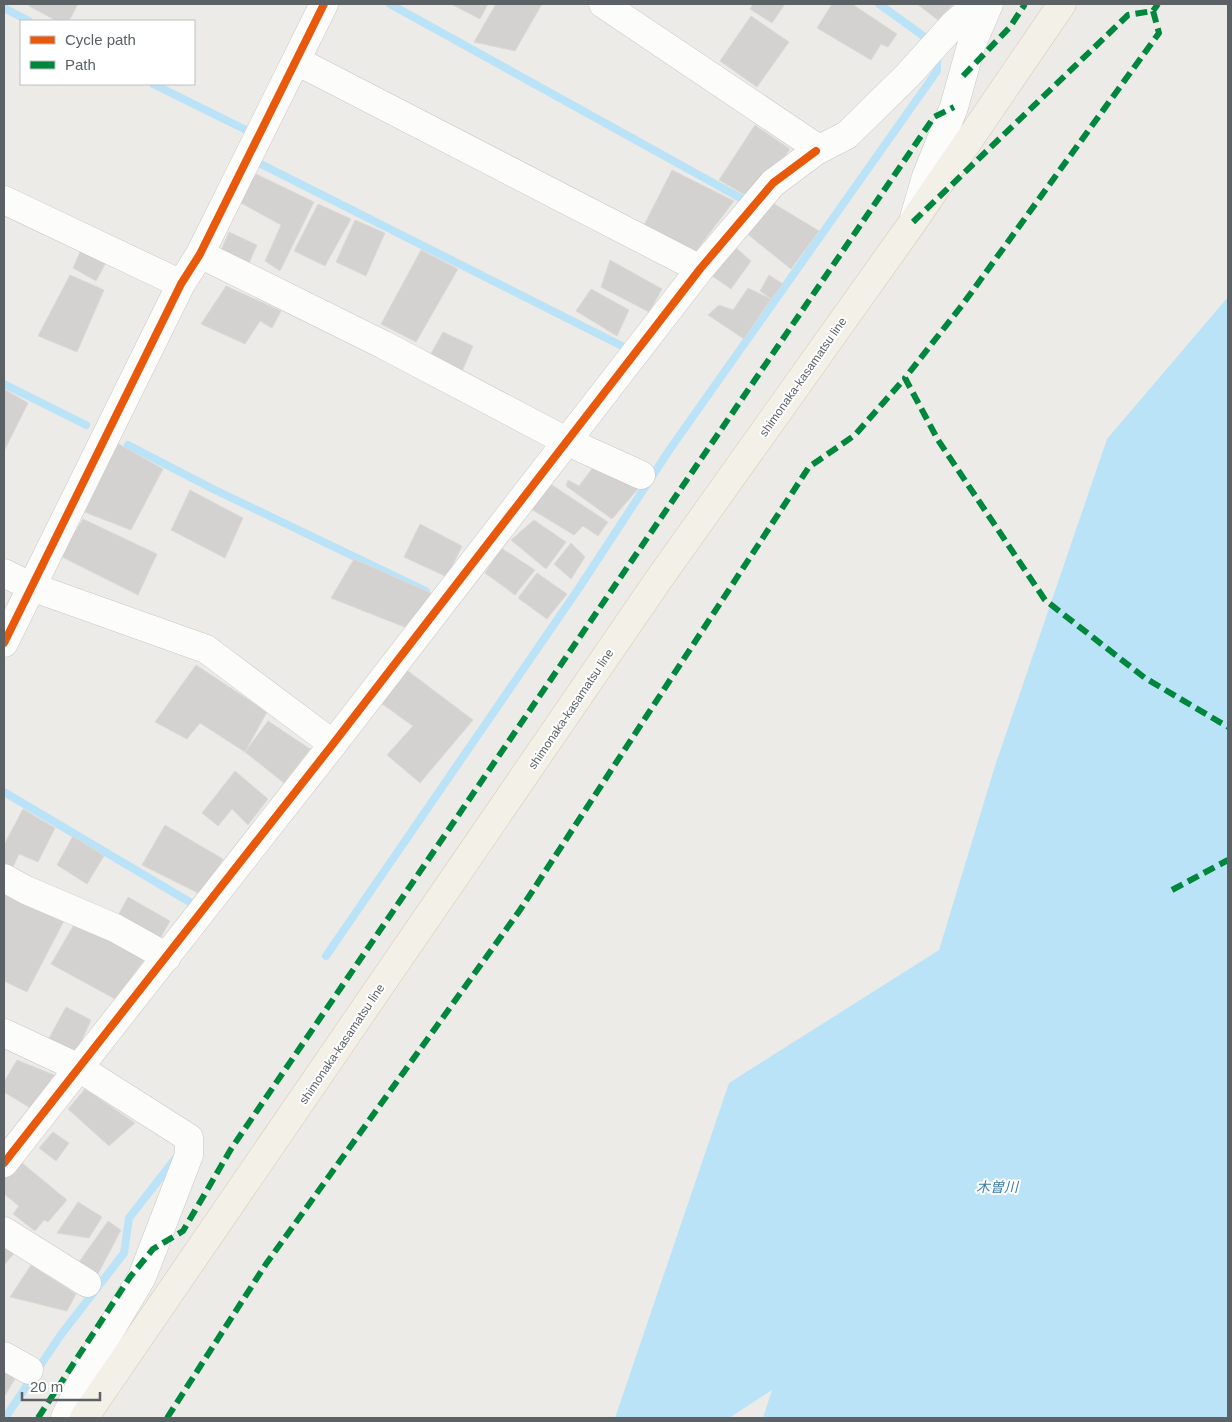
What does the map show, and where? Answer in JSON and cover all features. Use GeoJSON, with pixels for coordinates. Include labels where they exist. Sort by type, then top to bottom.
{"type":"FeatureCollection","features":[{"type":"Feature","properties":{"kind":"main road","name":"shimonaka-kasamatsu line"},"geometry":{"type":"LineString","coordinates":[[84,1418],[659,579],[914,222],[1062,4]]}},
{"type":"Feature","properties":{"kind":"street"},"geometry":{"type":"LineString","coordinates":[[4,643],[181,284],[200,254],[324,4]]}},
{"type":"Feature","properties":{"kind":"street"},"geometry":{"type":"LineString","coordinates":[[603,4],[813,145],[816,151]]}},
{"type":"Feature","properties":{"kind":"street"},"geometry":{"type":"LineString","coordinates":[[4,1163],[333,744],[700,269],[773,183],[816,151],[847,136],[908,76],[954,24],[977,4]]}},
{"type":"Feature","properties":{"kind":"street"},"geometry":{"type":"LineString","coordinates":[[914,222],[926,177],[954,107],[971,46],[989,4]]}},
{"type":"Feature","properties":{"kind":"street"},"geometry":{"type":"LineString","coordinates":[[296,61],[700,269]]}},
{"type":"Feature","properties":{"kind":"street"},"geometry":{"type":"LineString","coordinates":[[4,200],[181,284]]}},
{"type":"Feature","properties":{"kind":"street"},"geometry":{"type":"LineString","coordinates":[[200,254],[384,345],[566,441],[640,475]]}},
{"type":"Feature","properties":{"kind":"street"},"geometry":{"type":"LineString","coordinates":[[4,573],[32,587],[206,649],[333,744]]}},
{"type":"Feature","properties":{"kind":"street"},"geometry":{"type":"LineString","coordinates":[[4,878],[26,890],[114,928],[167,957]]}},
{"type":"Feature","properties":{"kind":"street"},"geometry":{"type":"LineString","coordinates":[[4,1033],[79,1068],[189,1138],[189,1155],[142,1277],[90,1364],[64,1418]]}},
{"type":"Feature","properties":{"kind":"street"},"geometry":{"type":"LineString","coordinates":[[4,1231],[87,1283]]}},
{"type":"Feature","properties":{"kind":"street"},"geometry":{"type":"LineString","coordinates":[[4,1356],[28,1370]]}},
{"type":"Feature","properties":{"kind":"water","name":"木曽川"},"geometry":{"type":"Polygon","coordinates":[[[1228,297],[1228,1418],[763,1418],[772,1390],[729,1418],[615,1418],[729,1083],[939,950],[995,766],[1107,439],[1228,297]]]}},
{"type":"Feature","properties":{"kind":"building"},"geometry":{"type":"Polygon","coordinates":[[[30,4],[78,4],[70,20],[55,20],[29,6],[30,4]]]}},
{"type":"Feature","properties":{"kind":"building"},"geometry":{"type":"Polygon","coordinates":[[[451,4],[488,4],[480,19],[451,4]]]}},
{"type":"Feature","properties":{"kind":"building"},"geometry":{"type":"Polygon","coordinates":[[[496,4],[542,4],[515,51],[474,42],[496,4]]]}},
{"type":"Feature","properties":{"kind":"building"},"geometry":{"type":"Polygon","coordinates":[[[753,4],[785,4],[772,23],[750,9],[753,4]]]}},
{"type":"Feature","properties":{"kind":"building"},"geometry":{"type":"Polygon","coordinates":[[[832,4],[852,4],[897,34],[888,47],[881,44],[871,60],[817,28],[832,4]]]}},
{"type":"Feature","properties":{"kind":"building"},"geometry":{"type":"Polygon","coordinates":[[[917,4],[953,4],[938,20],[917,4]]]}},
{"type":"Feature","properties":{"kind":"building"},"geometry":{"type":"Polygon","coordinates":[[[751,16],[789,42],[757,87],[720,61],[751,16]]]}},
{"type":"Feature","properties":{"kind":"building"},"geometry":{"type":"Polygon","coordinates":[[[755,125],[790,149],[763,186],[743,194],[719,180],[755,125]]]}},
{"type":"Feature","properties":{"kind":"building"},"geometry":{"type":"Polygon","coordinates":[[[672,170],[734,201],[696,251],[642,229],[672,170]]]}},
{"type":"Feature","properties":{"kind":"building"},"geometry":{"type":"Polygon","coordinates":[[[254,173],[314,202],[280,271],[265,261],[281,225],[241,203],[254,173]]]}},
{"type":"Feature","properties":{"kind":"building"},"geometry":{"type":"Polygon","coordinates":[[[771,202],[819,231],[791,269],[746,233],[771,202]]]}},
{"type":"Feature","properties":{"kind":"building"},"geometry":{"type":"Polygon","coordinates":[[[318,204],[351,219],[325,266],[294,251],[318,204]]]}},
{"type":"Feature","properties":{"kind":"building"},"geometry":{"type":"Polygon","coordinates":[[[355,220],[385,233],[366,276],[336,262],[355,220]]]}},
{"type":"Feature","properties":{"kind":"building"},"geometry":{"type":"Polygon","coordinates":[[[229,232],[257,245],[246,270],[218,257],[229,232]]]}},
{"type":"Feature","properties":{"kind":"building"},"geometry":{"type":"Polygon","coordinates":[[[84,243],[109,257],[96,281],[73,268],[84,243]]]}},
{"type":"Feature","properties":{"kind":"building"},"geometry":{"type":"Polygon","coordinates":[[[734,246],[751,261],[731,289],[711,275],[734,246]]]}},
{"type":"Feature","properties":{"kind":"building"},"geometry":{"type":"Polygon","coordinates":[[[421,250],[458,269],[416,342],[381,324],[421,250]]]}},
{"type":"Feature","properties":{"kind":"building"},"geometry":{"type":"Polygon","coordinates":[[[610,260],[662,289],[649,312],[601,287],[610,260]]]}},
{"type":"Feature","properties":{"kind":"building"},"geometry":{"type":"Polygon","coordinates":[[[70,275],[104,290],[77,352],[38,336],[70,275]]]}},
{"type":"Feature","properties":{"kind":"building"},"geometry":{"type":"Polygon","coordinates":[[[769,275],[783,284],[771,299],[760,291],[769,275]]]}},
{"type":"Feature","properties":{"kind":"building"},"geometry":{"type":"Polygon","coordinates":[[[226,286],[281,311],[272,328],[260,321],[245,344],[201,324],[226,286]]]}},
{"type":"Feature","properties":{"kind":"building"},"geometry":{"type":"Polygon","coordinates":[[[748,288],[771,299],[744,339],[708,315],[719,305],[733,310],[748,288]]]}},
{"type":"Feature","properties":{"kind":"building"},"geometry":{"type":"Polygon","coordinates":[[[591,289],[629,310],[617,336],[576,311],[591,289]]]}},
{"type":"Feature","properties":{"kind":"building"},"geometry":{"type":"Polygon","coordinates":[[[443,332],[473,346],[460,376],[428,359],[443,332]]]}},
{"type":"Feature","properties":{"kind":"building"},"geometry":{"type":"Polygon","coordinates":[[[4,389],[28,403],[4,451],[4,389]]]}},
{"type":"Feature","properties":{"kind":"building"},"geometry":{"type":"Polygon","coordinates":[[[117,443],[163,469],[131,530],[79,510],[117,443]]]}},
{"type":"Feature","properties":{"kind":"building"},"geometry":{"type":"Polygon","coordinates":[[[594,466],[638,489],[612,519],[566,486],[568,480],[579,486],[594,466]]]}},
{"type":"Feature","properties":{"kind":"building"},"geometry":{"type":"Polygon","coordinates":[[[549,483],[608,522],[598,536],[583,526],[574,535],[531,509],[549,483]]]}},
{"type":"Feature","properties":{"kind":"building"},"geometry":{"type":"Polygon","coordinates":[[[190,490],[243,518],[225,558],[171,530],[190,490]]]}},
{"type":"Feature","properties":{"kind":"building"},"geometry":{"type":"Polygon","coordinates":[[[83,519],[157,554],[138,595],[60,556],[83,519]]]}},
{"type":"Feature","properties":{"kind":"building"},"geometry":{"type":"Polygon","coordinates":[[[534,520],[566,542],[546,569],[511,540],[534,520]]]}},
{"type":"Feature","properties":{"kind":"building"},"geometry":{"type":"Polygon","coordinates":[[[420,524],[462,546],[447,577],[404,557],[420,524]]]}},
{"type":"Feature","properties":{"kind":"building"},"geometry":{"type":"Polygon","coordinates":[[[571,543],[585,557],[571,579],[554,564],[571,543]]]}},
{"type":"Feature","properties":{"kind":"building"},"geometry":{"type":"Polygon","coordinates":[[[501,548],[535,570],[515,595],[485,573],[501,548]]]}},
{"type":"Feature","properties":{"kind":"building"},"geometry":{"type":"Polygon","coordinates":[[[354,559],[433,594],[407,628],[331,598],[354,559]]]}},
{"type":"Feature","properties":{"kind":"building"},"geometry":{"type":"Polygon","coordinates":[[[537,573],[567,594],[547,619],[518,598],[537,573]]]}},
{"type":"Feature","properties":{"kind":"building"},"geometry":{"type":"Polygon","coordinates":[[[196,665],[267,712],[245,752],[200,723],[187,739],[155,722],[196,665]]]}},
{"type":"Feature","properties":{"kind":"building"},"geometry":{"type":"Polygon","coordinates":[[[404,668],[473,720],[420,783],[387,755],[413,726],[378,701],[404,668]]]}},
{"type":"Feature","properties":{"kind":"building"},"geometry":{"type":"Polygon","coordinates":[[[268,721],[310,749],[284,783],[245,752],[268,721]]]}},
{"type":"Feature","properties":{"kind":"building"},"geometry":{"type":"Polygon","coordinates":[[[235,771],[268,799],[248,825],[232,809],[218,826],[202,813],[235,771]]]}},
{"type":"Feature","properties":{"kind":"building"},"geometry":{"type":"Polygon","coordinates":[[[23,809],[55,828],[38,862],[19,854],[12,869],[4,864],[4,845],[23,809]]]}},
{"type":"Feature","properties":{"kind":"building"},"geometry":{"type":"Polygon","coordinates":[[[165,825],[223,859],[202,895],[142,865],[165,825]]]}},
{"type":"Feature","properties":{"kind":"building"},"geometry":{"type":"Polygon","coordinates":[[[73,836],[104,856],[87,884],[57,865],[73,836]]]}},
{"type":"Feature","properties":{"kind":"building"},"geometry":{"type":"Polygon","coordinates":[[[4,886],[67,915],[27,992],[4,981],[4,886]]]}},
{"type":"Feature","properties":{"kind":"building"},"geometry":{"type":"Polygon","coordinates":[[[128,897],[170,921],[156,946],[114,923],[128,897]]]}},
{"type":"Feature","properties":{"kind":"building"},"geometry":{"type":"Polygon","coordinates":[[[75,923],[147,956],[115,999],[51,964],[75,923]]]}},
{"type":"Feature","properties":{"kind":"building"},"geometry":{"type":"Polygon","coordinates":[[[66,1007],[91,1020],[75,1055],[49,1038],[66,1007]]]}},
{"type":"Feature","properties":{"kind":"building"},"geometry":{"type":"Polygon","coordinates":[[[17,1060],[54,1075],[32,1109],[4,1092],[4,1082],[17,1060]]]}},
{"type":"Feature","properties":{"kind":"building"},"geometry":{"type":"Polygon","coordinates":[[[85,1089],[135,1123],[109,1146],[68,1109],[85,1089]]]}},
{"type":"Feature","properties":{"kind":"building"},"geometry":{"type":"Polygon","coordinates":[[[53,1132],[69,1143],[56,1161],[39,1148],[53,1132]]]}},
{"type":"Feature","properties":{"kind":"building"},"geometry":{"type":"Polygon","coordinates":[[[21,1162],[67,1200],[48,1222],[44,1220],[35,1231],[13,1214],[19,1206],[4,1194],[4,1178],[21,1162]]]}},
{"type":"Feature","properties":{"kind":"building"},"geometry":{"type":"Polygon","coordinates":[[[78,1202],[102,1217],[89,1238],[57,1233],[78,1202]]]}},
{"type":"Feature","properties":{"kind":"building"},"geometry":{"type":"Polygon","coordinates":[[[108,1221],[121,1230],[98,1274],[79,1262],[108,1221]]]}},
{"type":"Feature","properties":{"kind":"building"},"geometry":{"type":"Polygon","coordinates":[[[4,1242],[17,1250],[4,1265],[4,1242]]]}},
{"type":"Feature","properties":{"kind":"building"},"geometry":{"type":"Polygon","coordinates":[[[31,1265],[76,1294],[67,1311],[10,1297],[31,1265]]]}},
{"type":"Feature","properties":{"kind":"building"},"geometry":{"type":"Polygon","coordinates":[[[4,1371],[15,1379],[4,1397],[4,1371]]]}},
{"type":"Feature","properties":{"kind":"waterway"},"geometry":{"type":"LineString","coordinates":[[390,4],[744,200]]}},
{"type":"Feature","properties":{"kind":"waterway"},"geometry":{"type":"LineString","coordinates":[[879,4],[922,35]]}},
{"type":"Feature","properties":{"kind":"waterway"},"geometry":{"type":"LineString","coordinates":[[4,8],[27,20]]}},
{"type":"Feature","properties":{"kind":"waterway"},"geometry":{"type":"LineString","coordinates":[[326,956],[579,588],[670,449],[937,71],[937,58]]}},
{"type":"Feature","properties":{"kind":"waterway"},"geometry":{"type":"LineString","coordinates":[[155,85],[246,130]]}},
{"type":"Feature","properties":{"kind":"waterway"},"geometry":{"type":"LineString","coordinates":[[253,160],[624,347]]}},
{"type":"Feature","properties":{"kind":"waterway"},"geometry":{"type":"LineString","coordinates":[[4,384],[86,425]]}},
{"type":"Feature","properties":{"kind":"waterway"},"geometry":{"type":"LineString","coordinates":[[128,445],[213,489],[426,591]]}},
{"type":"Feature","properties":{"kind":"waterway"},"geometry":{"type":"LineString","coordinates":[[4,792],[193,904]]}},
{"type":"Feature","properties":{"kind":"waterway"},"geometry":{"type":"LineString","coordinates":[[5,1418],[60,1336],[124,1253],[129,1218],[175,1159]]}},
{"type":"Feature","properties":{"kind":"marked path"},"geometry":{"type":"LineString","coordinates":[[963,76],[1010,27],[1025,4]]}},
{"type":"Feature","properties":{"kind":"marked path"},"geometry":{"type":"LineString","coordinates":[[913,222],[1128,15],[1153,11],[1158,4]]}},
{"type":"Feature","properties":{"kind":"marked path"},"geometry":{"type":"LineString","coordinates":[[1153,11],[1159,33],[963,304],[905,378],[938,440],[1045,600],[1145,678],[1228,727]]}},
{"type":"Feature","properties":{"kind":"marked path"},"geometry":{"type":"LineString","coordinates":[[38,1418],[130,1277],[153,1249],[183,1231],[231,1149],[934,117],[954,107]]}},
{"type":"Feature","properties":{"kind":"marked path"},"geometry":{"type":"LineString","coordinates":[[167,1418],[266,1264],[520,910],[809,467],[855,435],[905,378]]}},
{"type":"Feature","properties":{"kind":"marked path"},"geometry":{"type":"LineString","coordinates":[[1172,890],[1228,860]]}},
{"type":"Feature","properties":{"kind":"cycle path"},"geometry":{"type":"LineString","coordinates":[[4,643],[181,284],[200,254],[324,4]]}},
{"type":"Feature","properties":{"kind":"cycle path"},"geometry":{"type":"LineString","coordinates":[[4,1163],[333,744],[700,269],[773,183],[816,151]]}}]}
